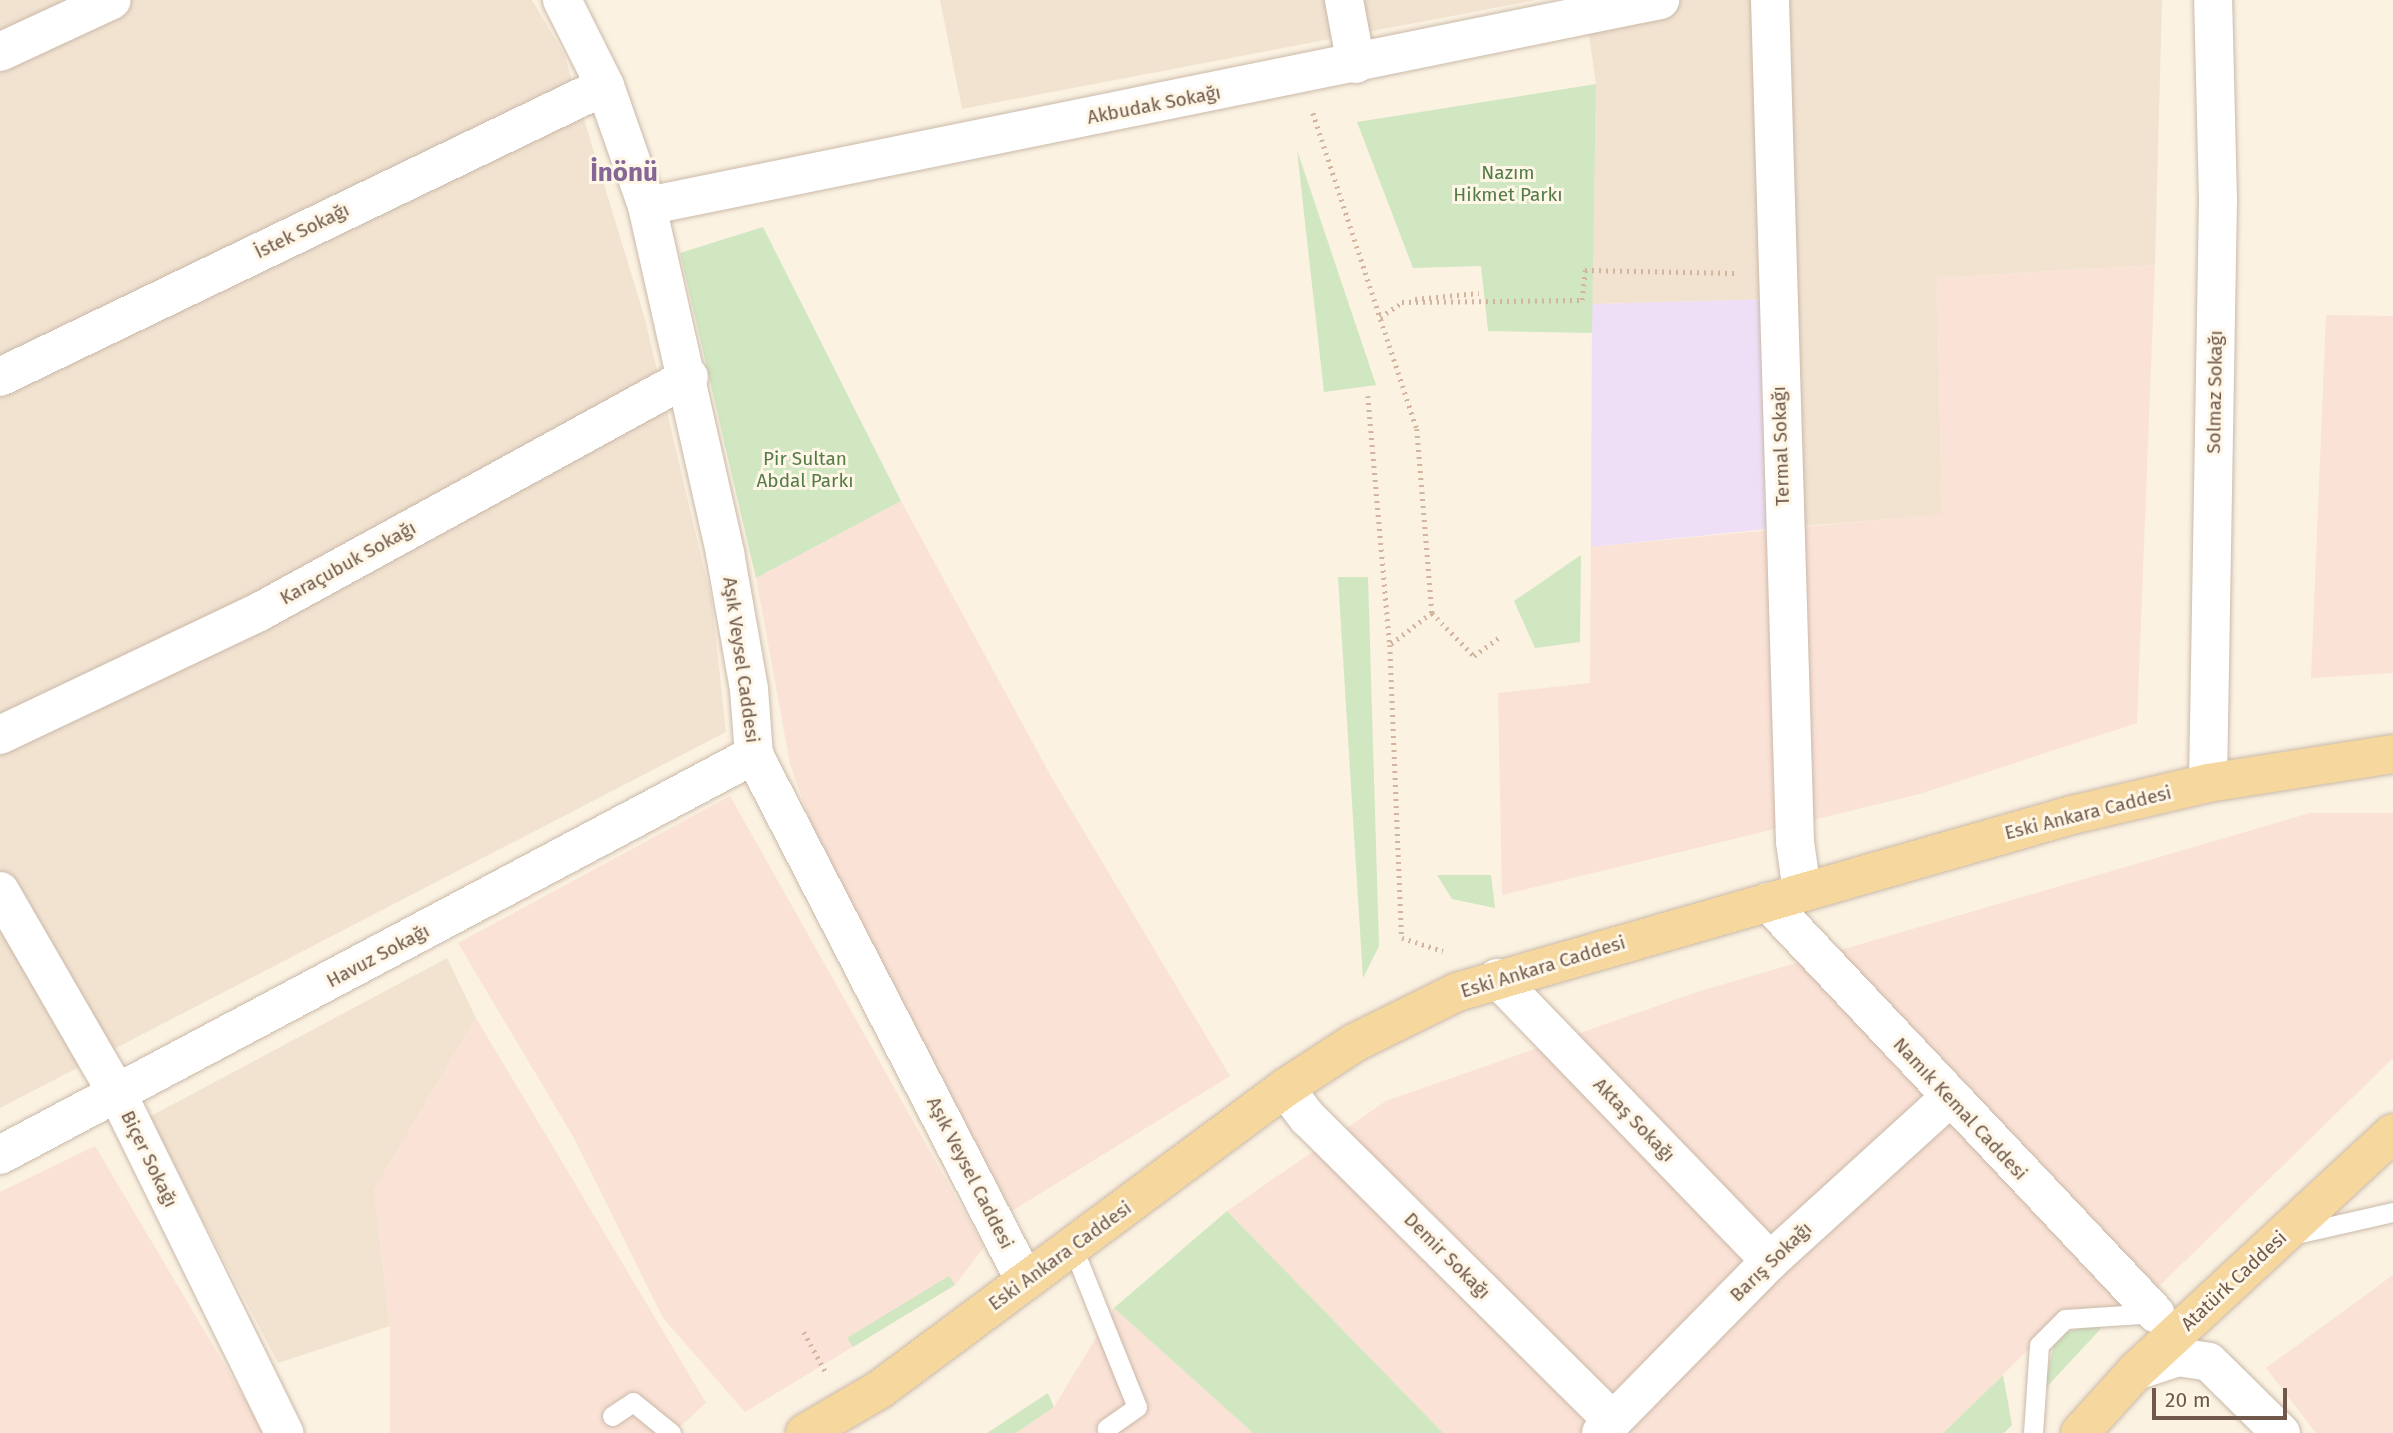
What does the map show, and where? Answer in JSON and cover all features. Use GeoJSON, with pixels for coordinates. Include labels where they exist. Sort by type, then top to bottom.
{"type":"FeatureCollection","features":[{"type":"Feature","properties":{"kind":"main road","name":"Eski Ankara Caddesi"},"geometry":{"type":"LineString","coordinates":[[823,1428],[1073,1248],[1285,1088],[1354,1043],[1457,992],[1497,978],[2072,815],[2208,783],[2393,754]]}},
{"type":"Feature","properties":{"kind":"main road","name":"Atatürk Caddesi"},"geometry":{"type":"LineString","coordinates":[[2080,1433],[2136,1371],[2393,1132]]}},
{"type":"Feature","properties":{"kind":"street"},"geometry":{"type":"LineString","coordinates":[[0,52],[112,0]]}},
{"type":"Feature","properties":{"kind":"street","name":"Aşık Veysel Caddesi"},"geometry":{"type":"LineString","coordinates":[[562,0],[605,86],[647,206],[689,377],[739,628],[754,755],[1025,1281]]}},
{"type":"Feature","properties":{"kind":"street"},"geometry":{"type":"LineString","coordinates":[[1344,0],[1356,64]]}},
{"type":"Feature","properties":{"kind":"street","name":"Akbudak Sokağı"},"geometry":{"type":"LineString","coordinates":[[647,206],[1300,76],[1660,0]]}},
{"type":"Feature","properties":{"kind":"street","name":"Termal Sokağı"},"geometry":{"type":"LineString","coordinates":[[1770,0],[1775,273],[1795,842],[1785,896]]}},
{"type":"Feature","properties":{"kind":"street","name":"Solmaz Sokağı"},"geometry":{"type":"LineString","coordinates":[[2208,783],[2218,200],[2213,0]]}},
{"type":"Feature","properties":{"kind":"street","name":"İstek Sokağı"},"geometry":{"type":"LineString","coordinates":[[0,377],[605,86]]}},
{"type":"Feature","properties":{"kind":"street","name":"Karaçubuk Sokağı"},"geometry":{"type":"LineString","coordinates":[[0,735],[258,612],[689,377]]}},
{"type":"Feature","properties":{"kind":"street","name":"Havuz Sokağı"},"geometry":{"type":"LineString","coordinates":[[0,1155],[118,1095],[754,755]]}},
{"type":"Feature","properties":{"kind":"street","name":"Biçer Sokağı"},"geometry":{"type":"LineString","coordinates":[[0,891],[118,1095],[284,1433]]}},
{"type":"Feature","properties":{"kind":"street","name":"Namık Kemal Caddesi"},"geometry":{"type":"LineString","coordinates":[[1785,896],[1949,1098],[2155,1313]]}},
{"type":"Feature","properties":{"kind":"street","name":"Aktaş Sokağı"},"geometry":{"type":"LineString","coordinates":[[1497,978],[1770,1261]]}},
{"type":"Feature","properties":{"kind":"street","name":"Demir Sokağı"},"geometry":{"type":"LineString","coordinates":[[1285,1088],[1308,1118],[1606,1427]]}},
{"type":"Feature","properties":{"kind":"street","name":"Barış Sokağı"},"geometry":{"type":"LineString","coordinates":[[1606,1427],[1770,1261],[1949,1098]]}},
{"type":"Feature","properties":{"kind":"street"},"geometry":{"type":"LineString","coordinates":[[2136,1371],[2178,1357],[2209,1362],[2281,1433]]}},
{"type":"Feature","properties":{"kind":"lane"},"geometry":{"type":"LineString","coordinates":[[2281,1238],[2393,1212]]}},
{"type":"Feature","properties":{"kind":"lane"},"geometry":{"type":"LineString","coordinates":[[1073,1248],[1137,1407],[1107,1428]]}},
{"type":"Feature","properties":{"kind":"lane"},"geometry":{"type":"LineString","coordinates":[[2033,1433],[2039,1345],[2066,1319],[2203,1309]]}},
{"type":"Feature","properties":{"kind":"lane"},"geometry":{"type":"LineString","coordinates":[[612,1416],[633,1402],[671,1433]]}},
{"type":"Feature","properties":{"kind":"path"},"geometry":{"type":"LineString","coordinates":[[1300,76],[1418,429],[1432,613],[1474,656],[1498,638]]}},
{"type":"Feature","properties":{"kind":"path"},"geometry":{"type":"LineString","coordinates":[[1402,302],[1581,300],[1585,270],[1775,273]]}},
{"type":"Feature","properties":{"kind":"path"},"geometry":{"type":"LineString","coordinates":[[1380,317],[1402,302],[1479,293]]}},
{"type":"Feature","properties":{"kind":"path"},"geometry":{"type":"LineString","coordinates":[[1368,396],[1390,645],[1402,938],[1443,951]]}},
{"type":"Feature","properties":{"kind":"path"},"geometry":{"type":"LineString","coordinates":[[1390,645],[1432,613]]}},
{"type":"Feature","properties":{"kind":"shaded area"},"geometry":{"type":"Polygon","coordinates":[[[0,0],[532,0],[564,54],[644,315],[712,602],[726,732],[0,1108],[0,0]]]}},
{"type":"Feature","properties":{"kind":"shaded area"},"geometry":{"type":"Polygon","coordinates":[[[940,0],[1536,0],[962,109],[940,0]]]}},
{"type":"Feature","properties":{"kind":"shaded area"},"geometry":{"type":"Polygon","coordinates":[[[1584,0],[2162,0],[2155,265],[1937,278],[1942,515],[1767,529],[1776,299],[1592,304],[1596,84],[1584,0]]]}},
{"type":"Feature","properties":{"kind":"shaded area"},"geometry":{"type":"Polygon","coordinates":[[[2155,265],[2137,723],[1920,794],[1502,895],[1498,693],[1590,683],[1591,547],[1942,514],[1937,278],[2155,265]]]}},
{"type":"Feature","properties":{"kind":"shaded area"},"geometry":{"type":"Polygon","coordinates":[[[1776,299],[1767,529],[1591,547],[1592,304],[1776,299]]]}},
{"type":"Feature","properties":{"kind":"shaded area"},"geometry":{"type":"Polygon","coordinates":[[[2326,315],[2393,316],[2393,673],[2311,678],[2326,315]]]}},
{"type":"Feature","properties":{"kind":"shaded area"},"geometry":{"type":"Polygon","coordinates":[[[901,501],[1052,778],[1230,1076],[1012,1211],[836,894],[790,764],[756,578],[901,501]]]}},
{"type":"Feature","properties":{"kind":"shaded area"},"geometry":{"type":"Polygon","coordinates":[[[730,796],[984,1247],[955,1285],[745,1412],[663,1318],[574,1138],[458,943],[730,796]]]}},
{"type":"Feature","properties":{"kind":"shaded area"},"geometry":{"type":"Polygon","coordinates":[[[2310,813],[2393,813],[2393,1058],[2142,1303],[2066,1313],[1943,1433],[1443,1433],[1227,1211],[1386,1101],[1697,992],[2310,813]]]}},
{"type":"Feature","properties":{"kind":"shaded area"},"geometry":{"type":"Polygon","coordinates":[[[447,958],[476,1018],[374,1190],[390,1326],[278,1363],[149,1117],[447,958]]]}},
{"type":"Feature","properties":{"kind":"shaded area"},"geometry":{"type":"Polygon","coordinates":[[[476,1018],[706,1403],[673,1433],[390,1433],[390,1326],[374,1190],[476,1018]]]}},
{"type":"Feature","properties":{"kind":"shaded area"},"geometry":{"type":"Polygon","coordinates":[[[95,1146],[265,1433],[0,1433],[0,1192],[95,1146]]]}},
{"type":"Feature","properties":{"kind":"shaded area"},"geometry":{"type":"Polygon","coordinates":[[[2393,1275],[2393,1433],[2316,1433],[2266,1368],[2393,1275]]]}},
{"type":"Feature","properties":{"kind":"shaded area"},"geometry":{"type":"Polygon","coordinates":[[[1114,1308],[1253,1433],[1016,1433],[1054,1407],[1114,1308]]]}},
{"type":"Feature","properties":{"kind":"green space","name":"Nazım Hikmet Parkı"},"geometry":{"type":"Polygon","coordinates":[[[1596,84],[1592,333],[1488,331],[1481,266],[1413,268],[1357,122],[1596,84]]]}},
{"type":"Feature","properties":{"kind":"green space"},"geometry":{"type":"Polygon","coordinates":[[[1297,150],[1376,385],[1324,392],[1297,150]]]}},
{"type":"Feature","properties":{"kind":"green space","name":"Pir Sultan Abdal Parkı"},"geometry":{"type":"Polygon","coordinates":[[[763,227],[901,501],[756,578],[680,253],[763,227]]]}},
{"type":"Feature","properties":{"kind":"green space"},"geometry":{"type":"Polygon","coordinates":[[[1581,555],[1580,642],[1535,648],[1514,601],[1581,555]]]}},
{"type":"Feature","properties":{"kind":"green space"},"geometry":{"type":"Polygon","coordinates":[[[1338,577],[1368,577],[1379,946],[1363,978],[1338,577]]]}},
{"type":"Feature","properties":{"kind":"green space"},"geometry":{"type":"Polygon","coordinates":[[[1437,875],[1491,875],[1495,908],[1452,899],[1437,875]]]}},
{"type":"Feature","properties":{"kind":"green space"},"geometry":{"type":"Polygon","coordinates":[[[1227,1211],[1443,1433],[1253,1433],[1114,1308],[1227,1211]]]}},
{"type":"Feature","properties":{"kind":"green space"},"geometry":{"type":"Polygon","coordinates":[[[949,1276],[955,1285],[853,1347],[847,1338],[949,1276]]]}},
{"type":"Feature","properties":{"kind":"green space"},"geometry":{"type":"Polygon","coordinates":[[[2108,1321],[2043,1391],[2056,1335],[2108,1321]]]}},
{"type":"Feature","properties":{"kind":"green space"},"geometry":{"type":"Polygon","coordinates":[[[2003,1375],[2012,1425],[2004,1433],[1943,1433],[2003,1375]]]}},
{"type":"Feature","properties":{"kind":"green space"},"geometry":{"type":"Polygon","coordinates":[[[1048,1393],[1054,1407],[1016,1433],[987,1433],[1048,1393]]]}},
{"type":"Feature","properties":{"kind":"district","name":"İnönü"},"geometry":{"type":"Point","coordinates":[624,173]}}]}
